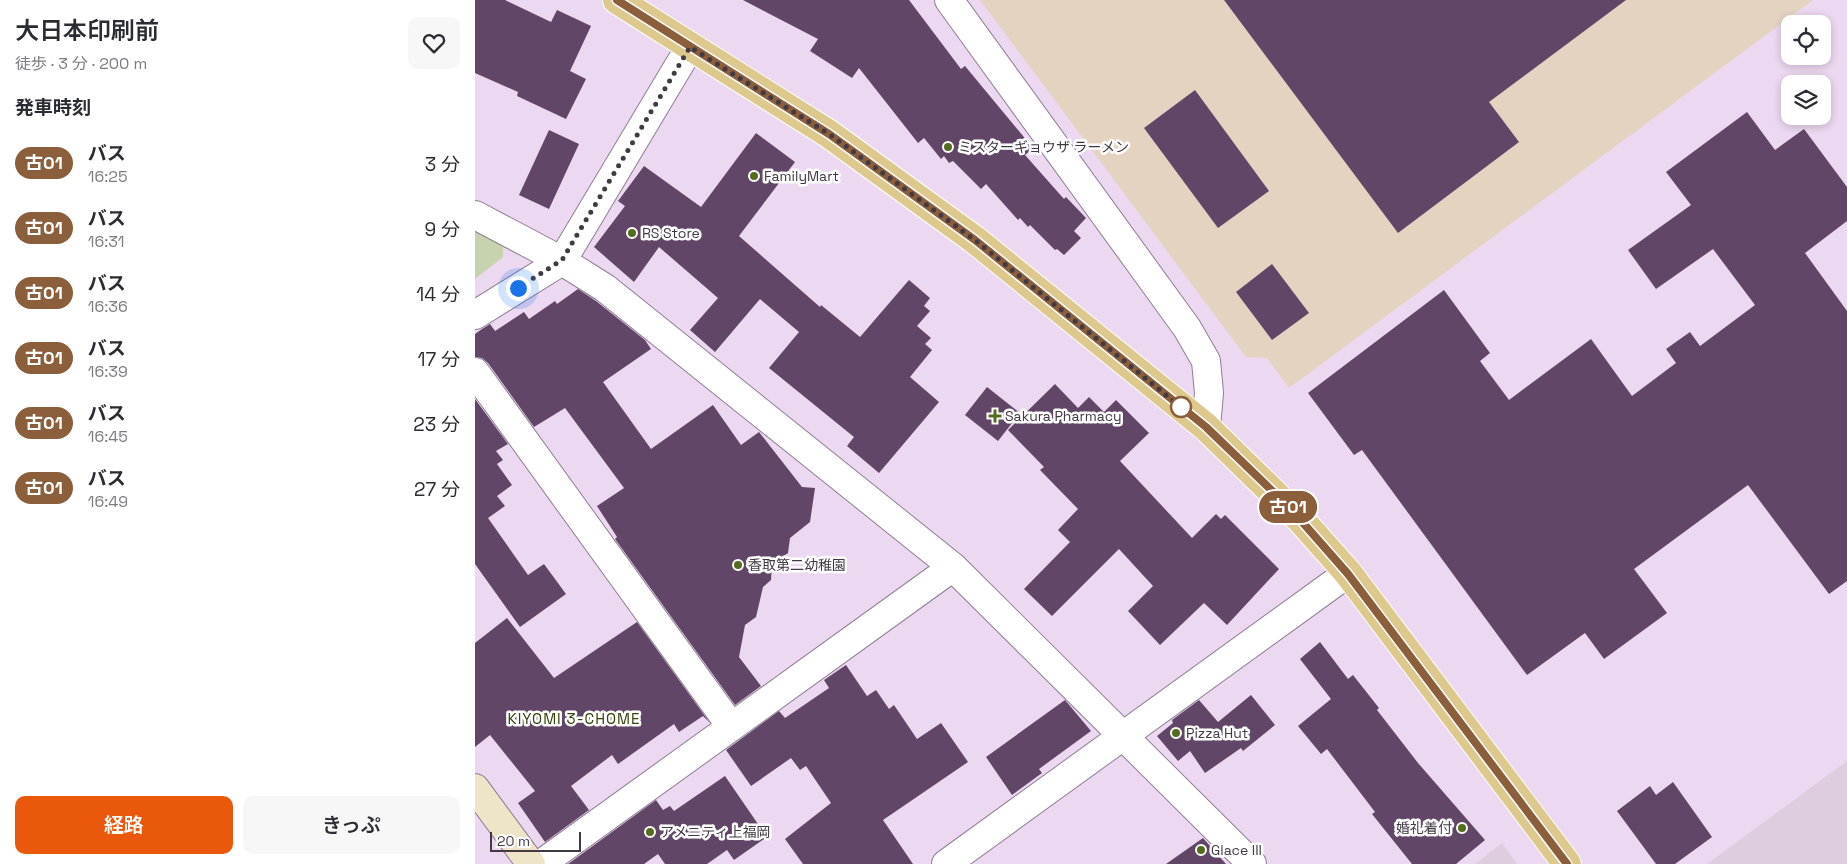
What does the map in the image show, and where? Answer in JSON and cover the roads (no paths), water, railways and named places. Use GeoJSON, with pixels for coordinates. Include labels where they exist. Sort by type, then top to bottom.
{"type":"FeatureCollection","features":[{"type":"Feature","properties":{"kind":"main road"},"geometry":{"type":"LineString","coordinates":[[617,0],[829,134],[967,234],[1206,427],[1288,507],[1348,574],[1567,864]]}},
{"type":"Feature","properties":{"kind":"street"},"geometry":{"type":"LineString","coordinates":[[949,0],[1187,328],[1207,361],[1209,392],[1206,427]]}},
{"type":"Feature","properties":{"kind":"street"},"geometry":{"type":"LineString","coordinates":[[475,315],[562,260],[690,47]]}},
{"type":"Feature","properties":{"kind":"street"},"geometry":{"type":"LineString","coordinates":[[475,215],[562,260],[605,288],[953,567],[1252,864]]}},
{"type":"Feature","properties":{"kind":"street"},"geometry":{"type":"LineString","coordinates":[[475,372],[731,726]]}},
{"type":"Feature","properties":{"kind":"street"},"geometry":{"type":"LineString","coordinates":[[541,864],[953,567]]}},
{"type":"Feature","properties":{"kind":"street"},"geometry":{"type":"LineString","coordinates":[[946,864],[1348,574]]}},
{"type":"Feature","properties":{"kind":"street"},"geometry":{"type":"LineString","coordinates":[[475,788],[531,864]]}},
{"type":"Feature","properties":{"kind":"place","name":"ミスターギョウザ ラーメン"},"geometry":{"type":"Point","coordinates":[948,147]}},
{"type":"Feature","properties":{"kind":"place","name":"FamilyMart"},"geometry":{"type":"Point","coordinates":[754,176]}},
{"type":"Feature","properties":{"kind":"place","name":"RS Store"},"geometry":{"type":"Point","coordinates":[632,233]}},
{"type":"Feature","properties":{"kind":"place","name":"Sakura Pharmacy"},"geometry":{"type":"Point","coordinates":[995,416]}},
{"type":"Feature","properties":{"kind":"place","name":"香取第二幼稚園"},"geometry":{"type":"Point","coordinates":[738,565]}},
{"type":"Feature","properties":{"kind":"place","name":"Pizza Hut"},"geometry":{"type":"Point","coordinates":[1176,733]}},
{"type":"Feature","properties":{"kind":"place","name":"婚礼着付"},"geometry":{"type":"Point","coordinates":[1462,828]}},
{"type":"Feature","properties":{"kind":"place","name":"アメニティ上福岡"},"geometry":{"type":"Point","coordinates":[650,832]}},
{"type":"Feature","properties":{"kind":"place","name":"Glace III"},"geometry":{"type":"Point","coordinates":[1201,850]}},
{"type":"Feature","properties":{"kind":"district","name":"KIYOMI 3-CHOME"},"geometry":{"type":"Point","coordinates":[574,718]}}]}
